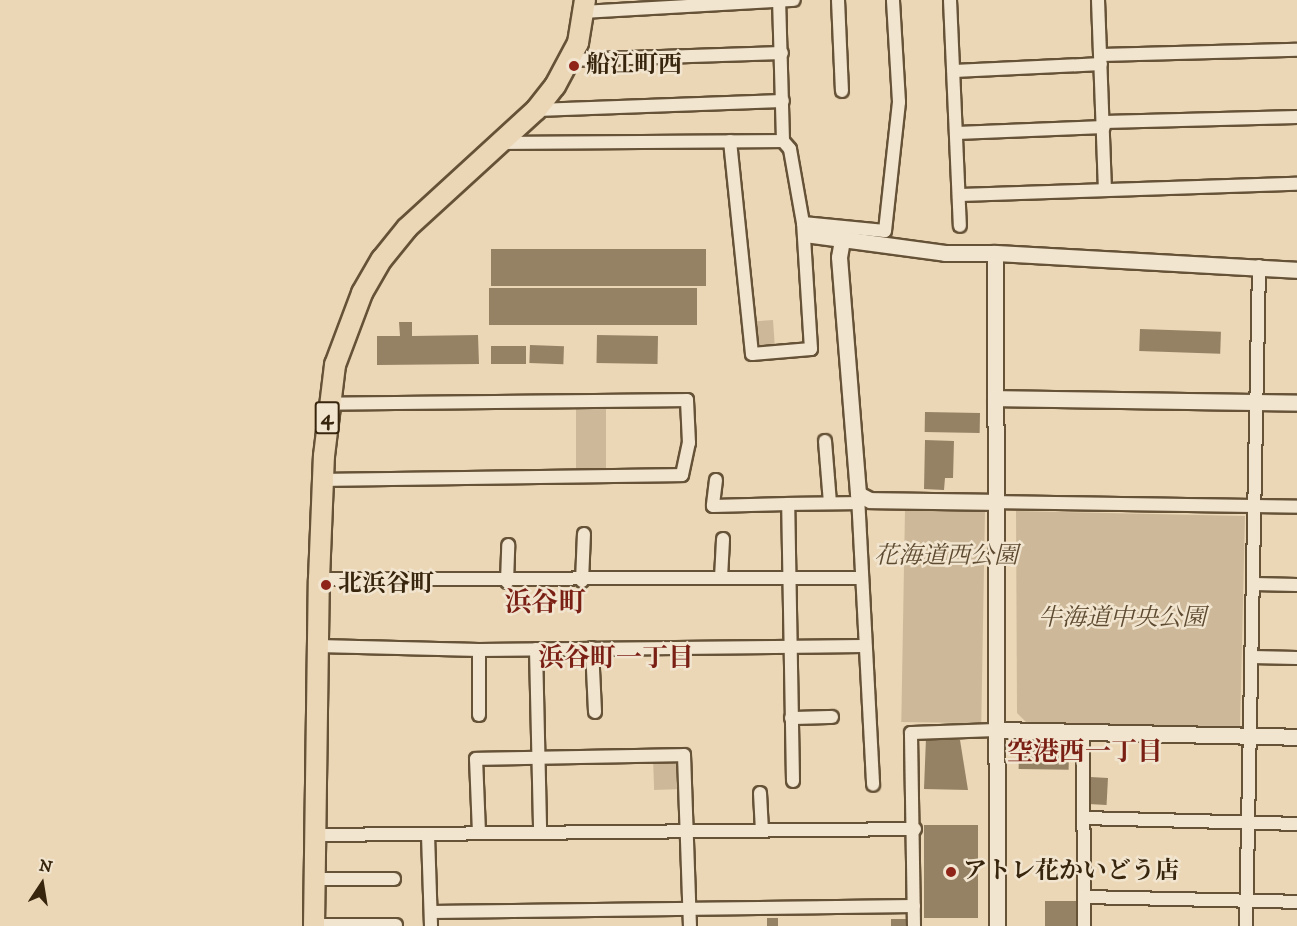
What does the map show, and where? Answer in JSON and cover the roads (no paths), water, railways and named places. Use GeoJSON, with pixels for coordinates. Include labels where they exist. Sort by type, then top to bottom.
{"type":"FeatureCollection","features":[{"type":"Feature","properties":{"kind":"main road","name":"4"},"geometry":{"type":"LineString","coordinates":[[314,925],[319,579],[323,480],[328,404],[347,327],[382,259],[407,228],[536,110],[570,60],[585,6]]}},
{"type":"Feature","properties":{"kind":"street"},"geometry":{"type":"LineString","coordinates":[[730,141],[752,354],[811,349],[804,228],[790,149],[783,141],[779,0]]}},
{"type":"Feature","properties":{"kind":"street"},"geometry":{"type":"LineString","coordinates":[[585,6],[794,0]]}},
{"type":"Feature","properties":{"kind":"street"},"geometry":{"type":"LineString","coordinates":[[838,0],[842,91]]}},
{"type":"Feature","properties":{"kind":"street"},"geometry":{"type":"LineString","coordinates":[[804,228],[885,231],[899,102],[893,0]]}},
{"type":"Feature","properties":{"kind":"street"},"geometry":{"type":"LineString","coordinates":[[951,0],[960,226]]}},
{"type":"Feature","properties":{"kind":"street"},"geometry":{"type":"LineString","coordinates":[[1098,0],[1105,188]]}},
{"type":"Feature","properties":{"kind":"street"},"geometry":{"type":"LineString","coordinates":[[954,72],[1101,59],[1297,51]]}},
{"type":"Feature","properties":{"kind":"street"},"geometry":{"type":"LineString","coordinates":[[570,60],[782,53]]}},
{"type":"Feature","properties":{"kind":"street"},"geometry":{"type":"LineString","coordinates":[[536,110],[783,101]]}},
{"type":"Feature","properties":{"kind":"street"},"geometry":{"type":"LineString","coordinates":[[957,133],[1104,124],[1297,117]]}},
{"type":"Feature","properties":{"kind":"street"},"geometry":{"type":"LineString","coordinates":[[499,143],[783,141]]}},
{"type":"Feature","properties":{"kind":"street"},"geometry":{"type":"LineString","coordinates":[[959,195],[1105,188],[1297,184]]}},
{"type":"Feature","properties":{"kind":"street"},"geometry":{"type":"LineString","coordinates":[[804,228],[842,240],[945,252],[1259,266],[1297,270]]}},
{"type":"Feature","properties":{"kind":"street"},"geometry":{"type":"LineString","coordinates":[[842,240],[839,257],[858,499],[863,646],[873,785]]}},
{"type":"Feature","properties":{"kind":"street"},"geometry":{"type":"LineString","coordinates":[[995,253],[997,926]]}},
{"type":"Feature","properties":{"kind":"street"},"geometry":{"type":"LineString","coordinates":[[1246,926],[1259,266]]}},
{"type":"Feature","properties":{"kind":"street"},"geometry":{"type":"LineString","coordinates":[[995,398],[1297,403]]}},
{"type":"Feature","properties":{"kind":"street"},"geometry":{"type":"LineString","coordinates":[[323,480],[682,474],[689,443],[687,400],[328,404]]}},
{"type":"Feature","properties":{"kind":"street"},"geometry":{"type":"LineString","coordinates":[[825,441],[830,503]]}},
{"type":"Feature","properties":{"kind":"street"},"geometry":{"type":"LineString","coordinates":[[716,480],[713,506],[830,503],[858,499],[1297,507]]}},
{"type":"Feature","properties":{"kind":"street"},"geometry":{"type":"LineString","coordinates":[[788,504],[787,646],[793,781]]}},
{"type":"Feature","properties":{"kind":"street"},"geometry":{"type":"LineString","coordinates":[[582,581],[584,534]]}},
{"type":"Feature","properties":{"kind":"street"},"geometry":{"type":"LineString","coordinates":[[721,578],[723,539]]}},
{"type":"Feature","properties":{"kind":"street"},"geometry":{"type":"LineString","coordinates":[[507,582],[508,545]]}},
{"type":"Feature","properties":{"kind":"street"},"geometry":{"type":"LineString","coordinates":[[319,579],[507,582],[787,577],[860,578]]}},
{"type":"Feature","properties":{"kind":"street"},"geometry":{"type":"LineString","coordinates":[[1254,584],[1297,585]]}},
{"type":"Feature","properties":{"kind":"street"},"geometry":{"type":"LineString","coordinates":[[318,646],[479,650],[863,646]]}},
{"type":"Feature","properties":{"kind":"street"},"geometry":{"type":"LineString","coordinates":[[592,648],[595,712]]}},
{"type":"Feature","properties":{"kind":"street"},"geometry":{"type":"LineString","coordinates":[[536,649],[540,832]]}},
{"type":"Feature","properties":{"kind":"street"},"geometry":{"type":"LineString","coordinates":[[479,650],[479,715]]}},
{"type":"Feature","properties":{"kind":"street"},"geometry":{"type":"LineString","coordinates":[[1252,657],[1297,658]]}},
{"type":"Feature","properties":{"kind":"street"},"geometry":{"type":"LineString","coordinates":[[791,718],[832,717]]}},
{"type":"Feature","properties":{"kind":"street"},"geometry":{"type":"LineString","coordinates":[[914,926],[915,829],[911,733],[997,730],[1297,737]]}},
{"type":"Feature","properties":{"kind":"street"},"geometry":{"type":"LineString","coordinates":[[1083,733],[1084,926]]}},
{"type":"Feature","properties":{"kind":"street"},"geometry":{"type":"LineString","coordinates":[[479,833],[476,759],[684,755],[690,926]]}},
{"type":"Feature","properties":{"kind":"street"},"geometry":{"type":"LineString","coordinates":[[760,793],[762,831]]}},
{"type":"Feature","properties":{"kind":"street"},"geometry":{"type":"LineString","coordinates":[[1084,818],[1297,824]]}},
{"type":"Feature","properties":{"kind":"street"},"geometry":{"type":"LineString","coordinates":[[316,835],[915,829]]}},
{"type":"Feature","properties":{"kind":"street"},"geometry":{"type":"LineString","coordinates":[[428,835],[431,926]]}},
{"type":"Feature","properties":{"kind":"street"},"geometry":{"type":"LineString","coordinates":[[315,879],[394,879]]}},
{"type":"Feature","properties":{"kind":"street"},"geometry":{"type":"LineString","coordinates":[[1084,897],[1297,902]]}},
{"type":"Feature","properties":{"kind":"street"},"geometry":{"type":"LineString","coordinates":[[430,912],[914,906]]}},
{"type":"Feature","properties":{"kind":"street"},"geometry":{"type":"LineString","coordinates":[[314,925],[396,924]]}},
{"type":"Feature","properties":{"kind":"place","name":"船江町西"},"geometry":{"type":"Point","coordinates":[574,66]}},
{"type":"Feature","properties":{"kind":"place","name":"北浜谷町"},"geometry":{"type":"Point","coordinates":[326,585]}},
{"type":"Feature","properties":{"kind":"place","name":"アトレ花かいどう店"},"geometry":{"type":"Point","coordinates":[951,872]}},
{"type":"Feature","properties":{"kind":"district","name":"浜谷町"},"geometry":{"type":"Point","coordinates":[545,604]}},
{"type":"Feature","properties":{"kind":"district","name":"浜谷町一丁目"},"geometry":{"type":"Point","coordinates":[616,659]}},
{"type":"Feature","properties":{"kind":"district","name":"空港西一丁目"},"geometry":{"type":"Point","coordinates":[1085,753]}},
{"type":"Feature","properties":{"kind":"park label","name":"花海道西公園"},"geometry":{"type":"Point","coordinates":[946,557]}},
{"type":"Feature","properties":{"kind":"park label","name":"牛海道中央公園"},"geometry":{"type":"Point","coordinates":[1122,619]}}]}
